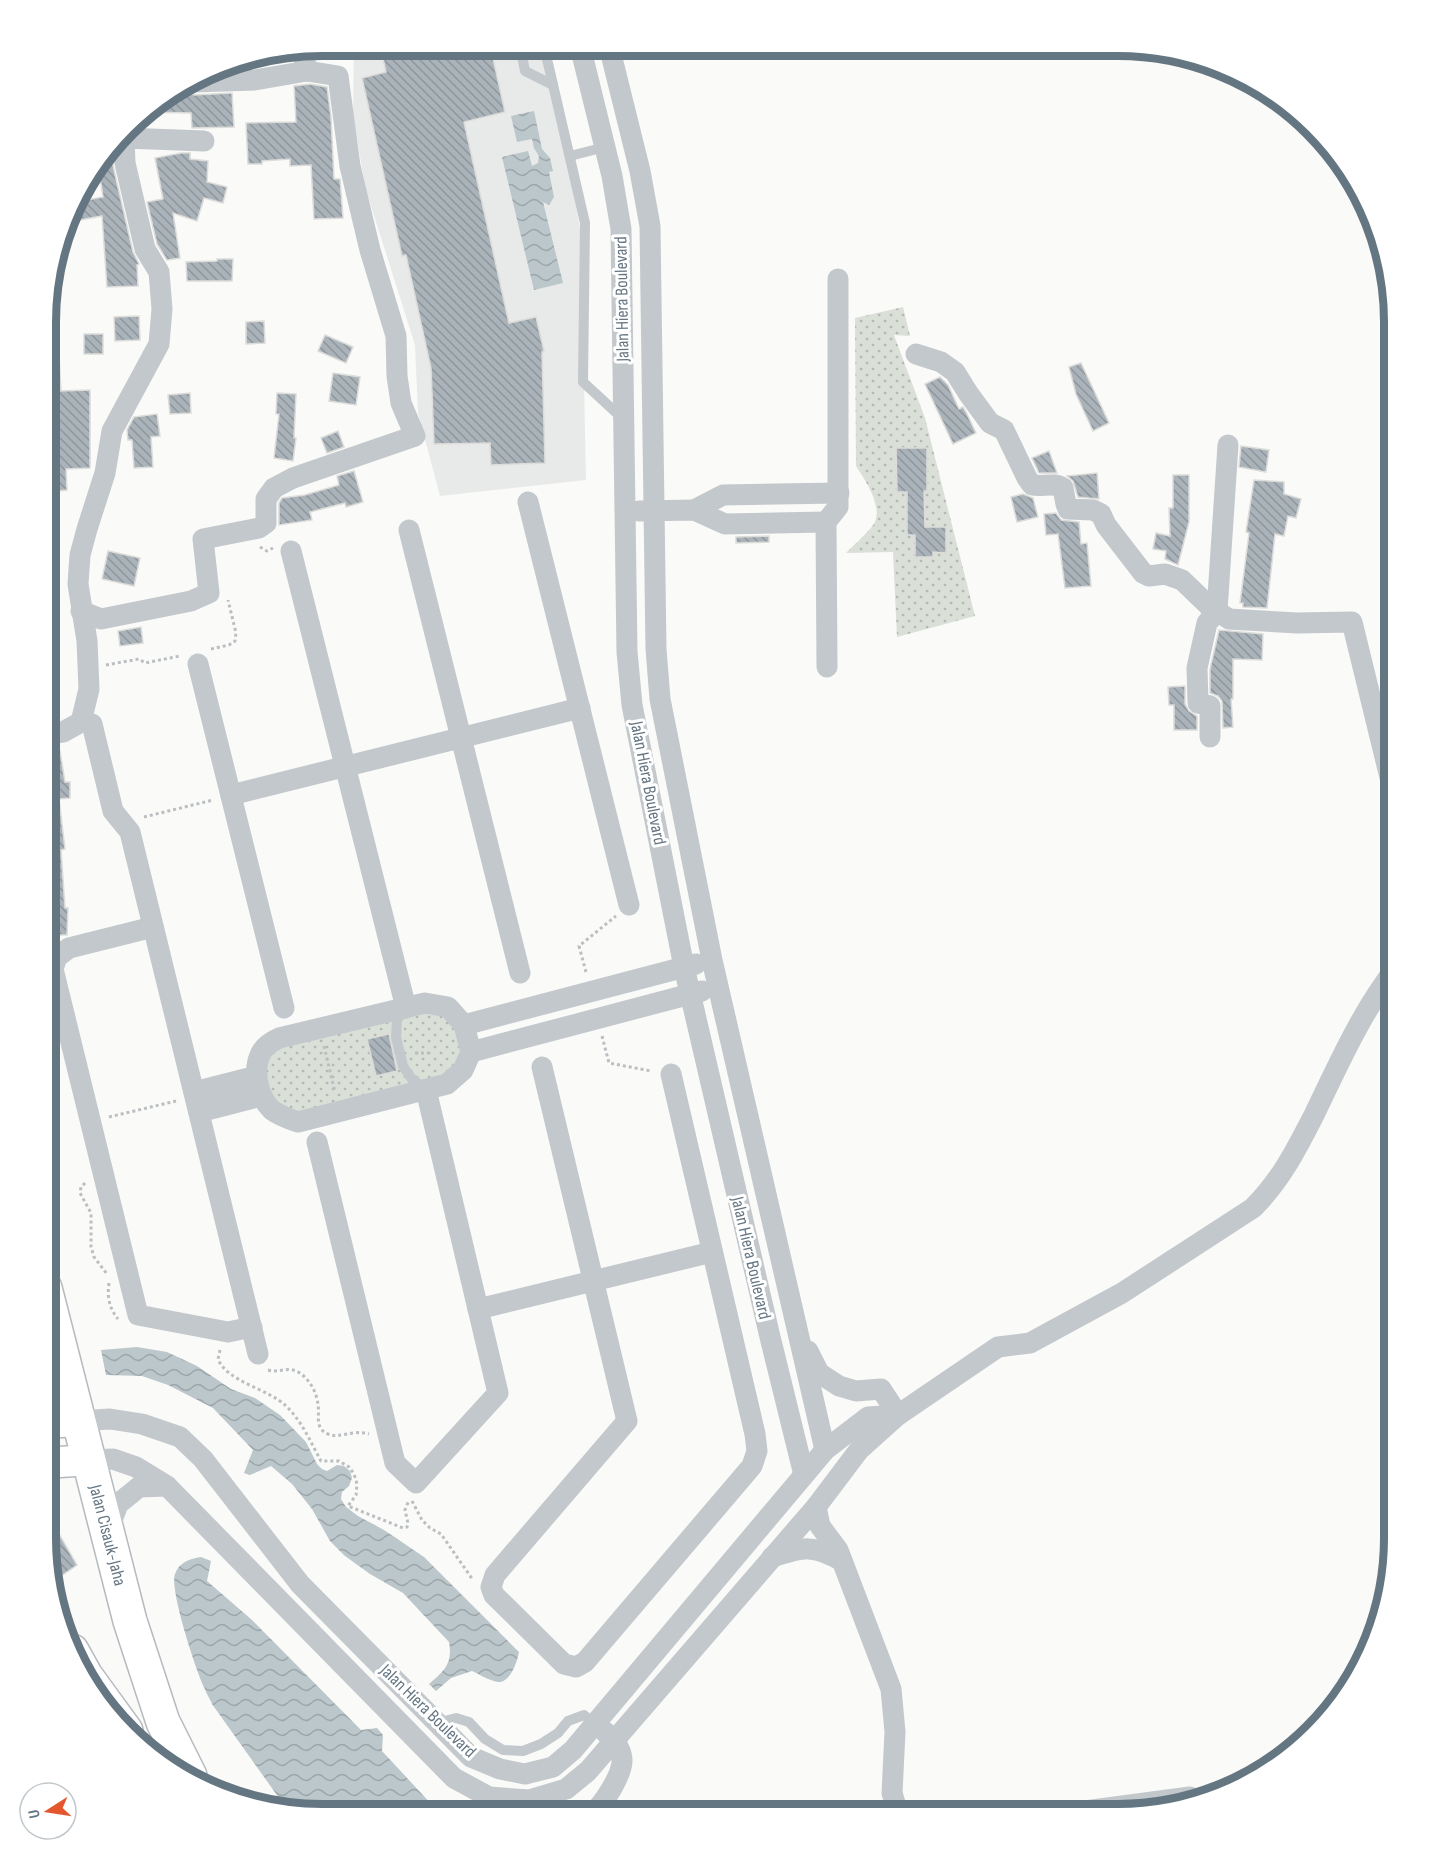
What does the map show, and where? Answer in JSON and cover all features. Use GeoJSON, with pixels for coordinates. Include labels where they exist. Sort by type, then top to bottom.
{"type":"FeatureCollection","features":[{"type":"Feature","properties":{"kind":"main road","name":"Jalan Cisauk-Jaha"},"geometry":{"type":"LineString","coordinates":[[56,1330],[130,1621],[163,1722],[185,1766]]}},
{"type":"Feature","properties":{"kind":"main road"},"geometry":{"type":"LineString","coordinates":[[56,1422],[79,1421]]}},
{"type":"Feature","properties":{"kind":"main road"},"geometry":{"type":"LineString","coordinates":[[56,1462],[90,1460]]}},
{"type":"Feature","properties":{"kind":"street"},"geometry":{"type":"LineString","coordinates":[[304,56],[307,71]]}},
{"type":"Feature","properties":{"kind":"street","name":"Jalan Hiera Boulevard"},"geometry":{"type":"LineString","coordinates":[[79,1421],[110,1419],[142,1424],[180,1437],[203,1459],[300,1584],[471,1757],[500,1769],[525,1774],[553,1767],[573,1750],[804,1475],[690,994],[632,705],[627,652],[621,229],[612,176],[582,56]]}},
{"type":"Feature","properties":{"kind":"street","name":"Jalan Hiera Boulevard"},"geometry":{"type":"LineString","coordinates":[[611,56],[640,171],[650,226],[653,510],[656,649],[660,699],[712,960],[825,1450]]}},
{"type":"Feature","properties":{"kind":"street"},"geometry":{"type":"LineString","coordinates":[[81,611],[101,619],[191,601],[209,592],[203,539],[260,528],[266,523],[266,499],[274,488],[293,478],[415,436],[400,403],[396,336],[370,250],[350,166],[338,76],[307,71],[255,80],[207,82]]}},
{"type":"Feature","properties":{"kind":"street"},"geometry":{"type":"LineString","coordinates":[[129,137],[204,141]]}},
{"type":"Feature","properties":{"kind":"street"},"geometry":{"type":"LineString","coordinates":[[56,733],[63,732],[81,722],[89,689],[87,641],[78,584],[80,555],[105,473],[112,431],[159,344],[162,309],[159,272],[145,249],[123,144]]}},
{"type":"Feature","properties":{"kind":"street"},"geometry":{"type":"LineString","coordinates":[[827,667],[826,522],[838,507],[838,279]]}},
{"type":"Feature","properties":{"kind":"street"},"geometry":{"type":"LineString","coordinates":[[916,354],[941,362],[955,372],[990,423],[1004,430],[1032,485],[1041,487],[1057,484],[1063,488],[1068,509],[1093,510],[1101,514],[1106,525],[1143,573],[1149,576],[1165,574],[1182,580],[1209,606],[1229,619],[1297,623],[1352,622],[1384,753]]}},
{"type":"Feature","properties":{"kind":"street"},"geometry":{"type":"LineString","coordinates":[[1210,737],[1210,706],[1198,703],[1197,668],[1207,623],[1217,611],[1228,445]]}},
{"type":"Feature","properties":{"kind":"street"},"geometry":{"type":"LineString","coordinates":[[694,510],[723,495],[838,493]]}},
{"type":"Feature","properties":{"kind":"street"},"geometry":{"type":"LineString","coordinates":[[528,502],[629,905]]}},
{"type":"Feature","properties":{"kind":"street"},"geometry":{"type":"LineString","coordinates":[[624,511],[694,510],[725,524],[826,522]]}},
{"type":"Feature","properties":{"kind":"street"},"geometry":{"type":"LineString","coordinates":[[409,530],[520,973]]}},
{"type":"Feature","properties":{"kind":"street"},"geometry":{"type":"LineString","coordinates":[[291,551],[406,1008]]}},
{"type":"Feature","properties":{"kind":"street"},"geometry":{"type":"LineString","coordinates":[[196,659],[284,1008]]}},
{"type":"Feature","properties":{"kind":"street"},"geometry":{"type":"LineString","coordinates":[[231,795],[580,708]]}},
{"type":"Feature","properties":{"kind":"street"},"geometry":{"type":"LineString","coordinates":[[92,724],[113,811],[130,832],[258,1354]]}},
{"type":"Feature","properties":{"kind":"street"},"geometry":{"type":"LineString","coordinates":[[56,960],[69,948],[153,927]]}},
{"type":"Feature","properties":{"kind":"street"},"geometry":{"type":"LineString","coordinates":[[464,1025],[712,960]]}},
{"type":"Feature","properties":{"kind":"street"},"geometry":{"type":"LineString","coordinates":[[56,981],[138,1315],[228,1332],[252,1327]]}},
{"type":"Feature","properties":{"kind":"street"},"geometry":{"type":"LineString","coordinates":[[471,1052],[718,986]]}},
{"type":"Feature","properties":{"kind":"street","name":"Jalan Hiera Boulevard"},"geometry":{"type":"LineString","coordinates":[[90,1460],[113,1460],[136,1467],[167,1486],[454,1778],[489,1797],[529,1800],[566,1790],[588,1771],[615,1740],[821,1499],[859,1450],[898,1415],[998,1347],[1030,1343],[1071,1321],[1122,1293],[1253,1208],[1271,1190],[1294,1153],[1359,1025],[1384,986]]}},
{"type":"Feature","properties":{"kind":"street"},"geometry":{"type":"LineString","coordinates":[[591,991],[597,1018]]}},
{"type":"Feature","properties":{"kind":"street"},"geometry":{"type":"LineString","coordinates":[[425,1003],[448,1007],[464,1025],[471,1052],[463,1070],[447,1084],[298,1122],[281,1116],[271,1109],[259,1086],[260,1054],[268,1044],[279,1038],[406,1008],[425,1003]]}},
{"type":"Feature","properties":{"kind":"street"},"geometry":{"type":"LineString","coordinates":[[542,1067],[627,1421],[495,1575],[491,1587],[494,1595],[564,1664],[576,1667],[585,1662],[752,1466],[757,1451],[755,1434],[671,1074]]}},
{"type":"Feature","properties":{"kind":"street"},"geometry":{"type":"LineString","coordinates":[[196,1100],[259,1086]]}},
{"type":"Feature","properties":{"kind":"street"},"geometry":{"type":"LineString","coordinates":[[317,1142],[395,1463],[416,1483],[498,1393],[426,1090]]}},
{"type":"Feature","properties":{"kind":"street"},"geometry":{"type":"LineString","coordinates":[[478,1309],[712,1252]]}},
{"type":"Feature","properties":{"kind":"street"},"geometry":{"type":"LineString","coordinates":[[796,1329],[819,1373],[839,1386],[856,1391],[881,1389],[898,1415],[868,1417],[825,1450],[804,1475],[821,1499],[820,1526],[838,1550],[891,1689],[895,1732],[892,1793],[895,1804]]}},
{"type":"Feature","properties":{"kind":"street"},"geometry":{"type":"LineString","coordinates":[[825,1450],[846,1467]]}},
{"type":"Feature","properties":{"kind":"street"},"geometry":{"type":"LineString","coordinates":[[108,1531],[118,1504],[139,1487],[167,1486]]}},
{"type":"Feature","properties":{"kind":"street"},"geometry":{"type":"LineString","coordinates":[[772,1557],[800,1548],[823,1550],[842,1561]]}},
{"type":"Feature","properties":{"kind":"street"},"geometry":{"type":"LineString","coordinates":[[595,1724],[615,1740],[622,1760],[614,1786],[600,1804]]}},
{"type":"Feature","properties":{"kind":"lane"},"geometry":{"type":"LineString","coordinates":[[522,56],[525,71],[553,85]]}},
{"type":"Feature","properties":{"kind":"lane"},"geometry":{"type":"LineString","coordinates":[[546,56],[585,223],[584,382],[624,420]]}},
{"type":"Feature","properties":{"kind":"lane"},"geometry":{"type":"LineString","coordinates":[[570,156],[605,147]]}},
{"type":"Feature","properties":{"kind":"lane"},"geometry":{"type":"LineString","coordinates":[[406,1008],[397,1020],[396,1037],[403,1066],[411,1078],[426,1090]]}},
{"type":"Feature","properties":{"kind":"path"},"geometry":{"type":"LineString","coordinates":[[253,548],[259,547],[267,551],[281,545],[291,551]]}},
{"type":"Feature","properties":{"kind":"path"},"geometry":{"type":"LineString","coordinates":[[99,666],[139,659],[145,663],[196,659],[229,645],[235,641],[236,633],[227,592]]}},
{"type":"Feature","properties":{"kind":"path"},"geometry":{"type":"LineString","coordinates":[[122,823],[231,795]]}},
{"type":"Feature","properties":{"kind":"path"},"geometry":{"type":"LineString","coordinates":[[591,991],[579,946],[629,905]]}},
{"type":"Feature","properties":{"kind":"path"},"geometry":{"type":"LineString","coordinates":[[597,1018],[609,1064],[671,1074]]}},
{"type":"Feature","properties":{"kind":"path"},"geometry":{"type":"LineString","coordinates":[[320,1028],[339,1111]]}},
{"type":"Feature","properties":{"kind":"path"},"geometry":{"type":"LineString","coordinates":[[90,1122],[196,1100]]}},
{"type":"Feature","properties":{"kind":"path"},"geometry":{"type":"LineString","coordinates":[[228,1332],[219,1353],[218,1359],[221,1365],[225,1370],[285,1404],[297,1419],[321,1461],[339,1461],[349,1467],[357,1484],[356,1495],[348,1506],[403,1528],[407,1527],[408,1523],[405,1510],[410,1498],[422,1520],[441,1534],[469,1575],[482,1588],[491,1587]]}},
{"type":"Feature","properties":{"kind":"path"},"geometry":{"type":"LineString","coordinates":[[258,1354],[258,1366],[273,1372],[287,1369],[305,1377],[318,1400],[320,1428],[327,1434],[336,1435],[356,1431],[390,1442]]}},
{"type":"Feature","properties":{"kind":"shaded area"},"geometry":{"type":"Polygon","coordinates":[[[354,56],[541,56],[569,169],[581,234],[586,480],[440,496],[418,413],[415,345],[365,187],[353,113],[354,56]]]}},
{"type":"Feature","properties":{"kind":"shaded area"},"geometry":{"type":"Polygon","coordinates":[[[903,307],[910,336],[894,335],[925,418],[975,616],[897,637],[893,552],[846,553],[870,529],[877,515],[872,492],[856,466],[855,318],[903,307]]]}},
{"type":"Feature","properties":{"kind":"shaded area"},"geometry":{"type":"Polygon","coordinates":[[[440,1012],[456,1031],[460,1051],[457,1061],[442,1078],[301,1112],[282,1106],[273,1096],[268,1081],[268,1058],[283,1044],[416,1013],[440,1012]]]}},
{"type":"Feature","properties":{"kind":"water"},"geometry":{"type":"Polygon","coordinates":[[[534,111],[542,149],[550,158],[553,171],[549,172],[554,197],[549,205],[543,202],[563,283],[534,290],[502,157],[528,151],[532,166],[538,163],[539,156],[532,139],[517,142],[511,116],[534,111]]]}},
{"type":"Feature","properties":{"kind":"water"},"geometry":{"type":"Polygon","coordinates":[[[137,1347],[167,1352],[197,1366],[231,1389],[255,1398],[280,1415],[306,1442],[322,1469],[327,1471],[337,1465],[344,1466],[350,1471],[352,1478],[349,1486],[342,1492],[341,1499],[346,1507],[424,1557],[519,1652],[514,1668],[508,1677],[499,1682],[472,1671],[451,1678],[436,1691],[429,1684],[448,1662],[449,1642],[403,1593],[345,1556],[330,1541],[312,1509],[292,1484],[271,1466],[250,1475],[244,1473],[253,1450],[213,1408],[168,1385],[142,1376],[106,1375],[101,1350],[137,1347]]]}},
{"type":"Feature","properties":{"kind":"water"},"geometry":{"type":"Polygon","coordinates":[[[201,1557],[211,1561],[207,1581],[252,1620],[361,1730],[377,1728],[383,1735],[382,1751],[431,1804],[321,1804],[280,1800],[212,1704],[195,1665],[179,1612],[174,1582],[179,1567],[189,1560],[201,1557]]]}},
{"type":"Feature","properties":{"kind":"building"},"geometry":{"type":"Polygon","coordinates":[[[382,56],[492,56],[505,112],[464,122],[509,323],[536,317],[544,351],[542,352],[545,463],[491,465],[490,443],[434,444],[431,368],[406,255],[402,256],[362,78],[386,72],[382,56]]]}},
{"type":"Feature","properties":{"kind":"building"},"geometry":{"type":"Polygon","coordinates":[[[310,84],[327,87],[334,179],[340,179],[343,218],[314,219],[311,165],[290,166],[290,159],[248,164],[246,123],[296,122],[294,86],[310,84]]]}},
{"type":"Feature","properties":{"kind":"building"},"geometry":{"type":"Polygon","coordinates":[[[187,92],[194,95],[232,93],[234,127],[192,128],[191,113],[156,112],[187,92]]]}},
{"type":"Feature","properties":{"kind":"building"},"geometry":{"type":"Polygon","coordinates":[[[190,153],[190,159],[208,161],[207,182],[227,187],[223,203],[204,198],[197,221],[173,213],[180,258],[167,260],[157,244],[147,202],[163,199],[155,158],[190,153]]]}},
{"type":"Feature","properties":{"kind":"building"},"geometry":{"type":"Polygon","coordinates":[[[112,156],[133,252],[139,264],[137,265],[138,286],[107,287],[102,216],[76,221],[85,200],[103,197],[100,175],[112,156]]]}},
{"type":"Feature","properties":{"kind":"building"},"geometry":{"type":"Polygon","coordinates":[[[217,259],[233,259],[232,281],[187,281],[186,262],[217,261],[217,259]]]}},
{"type":"Feature","properties":{"kind":"building"},"geometry":{"type":"Polygon","coordinates":[[[139,316],[140,340],[115,341],[114,317],[139,316]]]}},
{"type":"Feature","properties":{"kind":"building"},"geometry":{"type":"Polygon","coordinates":[[[264,321],[265,343],[246,344],[246,322],[264,321]]]}},
{"type":"Feature","properties":{"kind":"building"},"geometry":{"type":"Polygon","coordinates":[[[84,334],[103,334],[103,354],[84,354],[84,334]]]}},
{"type":"Feature","properties":{"kind":"building"},"geometry":{"type":"Polygon","coordinates":[[[325,335],[353,347],[346,363],[318,351],[325,335]]]}},
{"type":"Feature","properties":{"kind":"building"},"geometry":{"type":"Polygon","coordinates":[[[56,357],[59,357],[61,391],[90,390],[90,468],[66,469],[67,490],[56,491],[56,357]]]}},
{"type":"Feature","properties":{"kind":"building"},"geometry":{"type":"Polygon","coordinates":[[[1081,363],[1109,423],[1093,431],[1076,394],[1069,367],[1081,363]]]}},
{"type":"Feature","properties":{"kind":"building"},"geometry":{"type":"Polygon","coordinates":[[[333,373],[360,377],[356,405],[329,401],[333,373]]]}},
{"type":"Feature","properties":{"kind":"building"},"geometry":{"type":"Polygon","coordinates":[[[940,377],[948,385],[959,409],[963,407],[976,433],[953,444],[925,384],[940,377]]]}},
{"type":"Feature","properties":{"kind":"building"},"geometry":{"type":"Polygon","coordinates":[[[190,393],[191,413],[170,414],[168,395],[190,393]]]}},
{"type":"Feature","properties":{"kind":"building"},"geometry":{"type":"Polygon","coordinates":[[[277,393],[296,394],[294,438],[296,438],[293,461],[274,458],[279,414],[276,414],[277,393]]]}},
{"type":"Feature","properties":{"kind":"building"},"geometry":{"type":"Polygon","coordinates":[[[157,414],[160,436],[151,437],[153,467],[134,468],[132,440],[128,440],[127,430],[134,417],[157,414]]]}},
{"type":"Feature","properties":{"kind":"building"},"geometry":{"type":"Polygon","coordinates":[[[338,431],[344,447],[327,453],[321,438],[338,431]]]}},
{"type":"Feature","properties":{"kind":"building"},"geometry":{"type":"Polygon","coordinates":[[[1241,446],[1269,450],[1266,472],[1239,467],[1241,446]]]}},
{"type":"Feature","properties":{"kind":"building"},"geometry":{"type":"Polygon","coordinates":[[[896,448],[927,448],[927,491],[924,491],[925,527],[946,527],[946,553],[933,552],[933,557],[915,557],[915,535],[907,535],[907,492],[897,492],[896,448]]]}},
{"type":"Feature","properties":{"kind":"building"},"geometry":{"type":"Polygon","coordinates":[[[1049,451],[1057,473],[1039,473],[1032,458],[1049,451]]]}},
{"type":"Feature","properties":{"kind":"building"},"geometry":{"type":"Polygon","coordinates":[[[354,471],[363,502],[346,507],[345,503],[310,512],[312,520],[279,525],[279,503],[282,498],[305,495],[339,485],[337,476],[354,471]]]}},
{"type":"Feature","properties":{"kind":"building"},"geometry":{"type":"Polygon","coordinates":[[[1097,473],[1099,499],[1078,497],[1073,481],[1067,476],[1097,473]]]}},
{"type":"Feature","properties":{"kind":"building"},"geometry":{"type":"Polygon","coordinates":[[[1173,475],[1189,475],[1189,522],[1178,565],[1165,559],[1166,551],[1153,549],[1156,533],[1170,536],[1169,508],[1173,508],[1173,475]]]}},
{"type":"Feature","properties":{"kind":"building"},"geometry":{"type":"Polygon","coordinates":[[[1254,480],[1284,482],[1284,494],[1301,499],[1296,518],[1288,516],[1284,536],[1275,534],[1267,608],[1243,607],[1243,603],[1240,603],[1249,533],[1246,532],[1254,480]]]}},
{"type":"Feature","properties":{"kind":"building"},"geometry":{"type":"Polygon","coordinates":[[[1023,494],[1033,498],[1038,517],[1017,522],[1011,497],[1023,494]]]}},
{"type":"Feature","properties":{"kind":"building"},"geometry":{"type":"Polygon","coordinates":[[[1056,513],[1061,520],[1079,522],[1081,544],[1087,543],[1091,586],[1065,588],[1058,534],[1046,535],[1044,514],[1056,513]]]}},
{"type":"Feature","properties":{"kind":"building"},"geometry":{"type":"Polygon","coordinates":[[[769,536],[769,542],[736,543],[736,537],[769,536]]]}},
{"type":"Feature","properties":{"kind":"building"},"geometry":{"type":"Polygon","coordinates":[[[108,551],[140,558],[134,586],[102,579],[108,551]]]}},
{"type":"Feature","properties":{"kind":"building"},"geometry":{"type":"Polygon","coordinates":[[[141,627],[143,643],[120,646],[118,631],[141,627]]]}},
{"type":"Feature","properties":{"kind":"building"},"geometry":{"type":"Polygon","coordinates":[[[1219,630],[1263,634],[1262,660],[1233,659],[1233,699],[1231,699],[1233,727],[1223,728],[1222,701],[1218,696],[1210,693],[1210,669],[1219,630]]]}},
{"type":"Feature","properties":{"kind":"building"},"geometry":{"type":"Polygon","coordinates":[[[1185,686],[1185,704],[1189,711],[1197,716],[1197,730],[1174,730],[1174,705],[1169,705],[1168,687],[1185,686]]]}},
{"type":"Feature","properties":{"kind":"building"},"geometry":{"type":"Polygon","coordinates":[[[60,751],[65,782],[70,782],[70,798],[59,799],[65,849],[61,850],[65,908],[68,908],[67,935],[56,935],[56,752],[60,751]]]}},
{"type":"Feature","properties":{"kind":"building"},"geometry":{"type":"Polygon","coordinates":[[[389,1034],[397,1071],[376,1076],[367,1039],[389,1034]]]}},
{"type":"Feature","properties":{"kind":"building"},"geometry":{"type":"Polygon","coordinates":[[[59,1534],[77,1565],[61,1576],[58,1571],[56,1536],[59,1534]]]}}]}
